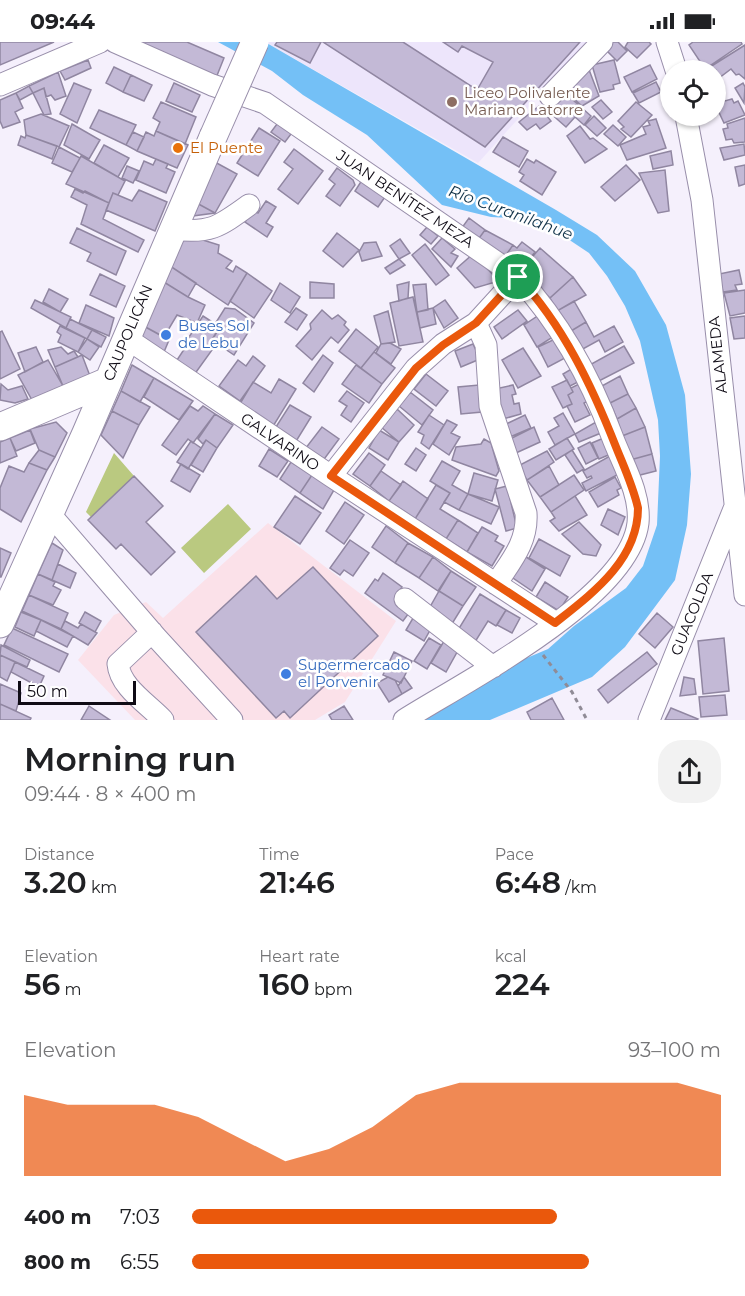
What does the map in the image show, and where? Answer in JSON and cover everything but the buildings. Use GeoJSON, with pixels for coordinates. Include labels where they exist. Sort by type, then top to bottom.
{"type":"FeatureCollection","features":[{"type":"Feature","properties":{"kind":"main road","name":"CAUPOLICÁN"},"geometry":{"type":"LineString","coordinates":[[0,624],[86,433],[172,228],[255,42]]}},
{"type":"Feature","properties":{"kind":"main road"},"geometry":{"type":"LineString","coordinates":[[1,425],[108,381]]}},
{"type":"Feature","properties":{"kind":"main road"},"geometry":{"type":"LineString","coordinates":[[59,402],[78,412],[85,425],[86,433]]}},
{"type":"Feature","properties":{"kind":"street"},"geometry":{"type":"LineString","coordinates":[[0,86],[100,42]]}},
{"type":"Feature","properties":{"kind":"street","name":"JUAN BENÍTEZ MEZA"},"geometry":{"type":"LineString","coordinates":[[115,42],[212,85],[265,103],[518,277],[541,303],[603,410],[638,508],[638,523],[634,539],[624,558],[604,582],[555,623],[493,667],[404,720]]}},
{"type":"Feature","properties":{"kind":"street"},"geometry":{"type":"LineString","coordinates":[[550,96],[602,42]]}},
{"type":"Feature","properties":{"kind":"street"},"geometry":{"type":"LineString","coordinates":[[667,42],[673,60]]}},
{"type":"Feature","properties":{"kind":"street","name":"ALAMEDA"},"geometry":{"type":"LineString","coordinates":[[688,126],[702,200],[745,595]]}},
{"type":"Feature","properties":{"kind":"street"},"geometry":{"type":"LineString","coordinates":[[172,228],[194,232],[209,230],[221,226],[249,205]]}},
{"type":"Feature","properties":{"kind":"street"},"geometry":{"type":"LineString","coordinates":[[331,476],[416,368],[443,345],[476,323],[518,277]]}},
{"type":"Feature","properties":{"kind":"street"},"geometry":{"type":"LineString","coordinates":[[476,323],[486,345],[490,406],[526,513],[527,527],[521,547],[496,584]]}},
{"type":"Feature","properties":{"kind":"street","name":"GALVARINO"},"geometry":{"type":"LineString","coordinates":[[126,338],[555,623]]}},
{"type":"Feature","properties":{"kind":"street","name":"GUACOLDA"},"geometry":{"type":"LineString","coordinates":[[649,720],[735,508]]}},
{"type":"Feature","properties":{"kind":"street"},"geometry":{"type":"LineString","coordinates":[[49,513],[232,720]]}},
{"type":"Feature","properties":{"kind":"street"},"geometry":{"type":"LineString","coordinates":[[405,599],[493,667]]}},
{"type":"Feature","properties":{"kind":"street"},"geometry":{"type":"LineString","coordinates":[[152,632],[118,664],[124,682],[163,720]]}},
{"type":"Feature","properties":{"kind":"path"},"geometry":{"type":"LineString","coordinates":[[540,651],[572,692],[587,720]]}},
{"type":"Feature","properties":{"kind":"shaded area","name":"Liceo Polivalente Mariano Latorre"},"geometry":{"type":"Polygon","coordinates":[[[265,42],[588,42],[478,163],[265,42]]]}},
{"type":"Feature","properties":{"kind":"shaded area"},"geometry":{"type":"Polygon","coordinates":[[[268,523],[396,621],[345,702],[315,720],[135,720],[78,660],[114,615],[146,602],[163,618],[268,523]]]}},
{"type":"Feature","properties":{"kind":"green space"},"geometry":{"type":"Polygon","coordinates":[[[114,453],[134,476],[91,517],[86,512],[114,453]]]}},
{"type":"Feature","properties":{"kind":"green space"},"geometry":{"type":"Polygon","coordinates":[[[228,504],[251,529],[204,573],[181,548],[228,504]]]}},
{"type":"Feature","properties":{"kind":"water","name":"Río Curanilahue"},"geometry":{"type":"Polygon","coordinates":[[[218,42],[265,42],[597,235],[635,271],[666,325],[685,395],[691,474],[687,525],[675,580],[625,647],[592,677],[490,720],[418,720],[522,660],[548,649],[574,626],[626,588],[643,566],[657,525],[660,456],[658,420],[640,341],[625,306],[607,276],[589,253],[565,237],[510,218],[491,217],[442,205],[367,135],[303,95],[272,71],[218,42]]]}},
{"type":"Feature","properties":{"kind":"place","name":"Liceo Polivalente Mariano Latorre"},"geometry":{"type":"Point","coordinates":[452,102]}},
{"type":"Feature","properties":{"kind":"place","name":"El Puente"},"geometry":{"type":"Point","coordinates":[178,148]}},
{"type":"Feature","properties":{"kind":"place","name":"Buses Sol de Lebu"},"geometry":{"type":"Point","coordinates":[166,335]}},
{"type":"Feature","properties":{"kind":"place","name":"Supermercado el Porvenir"},"geometry":{"type":"Point","coordinates":[286,674]}},
{"type":"Feature","properties":{"kind":"route"},"geometry":{"type":"LineString","coordinates":[[518,277],[541,303],[603,410],[638,508],[638,523],[634,539],[624,558],[604,582],[555,623],[331,476],[416,368],[443,345],[476,323],[518,277]]}}]}
